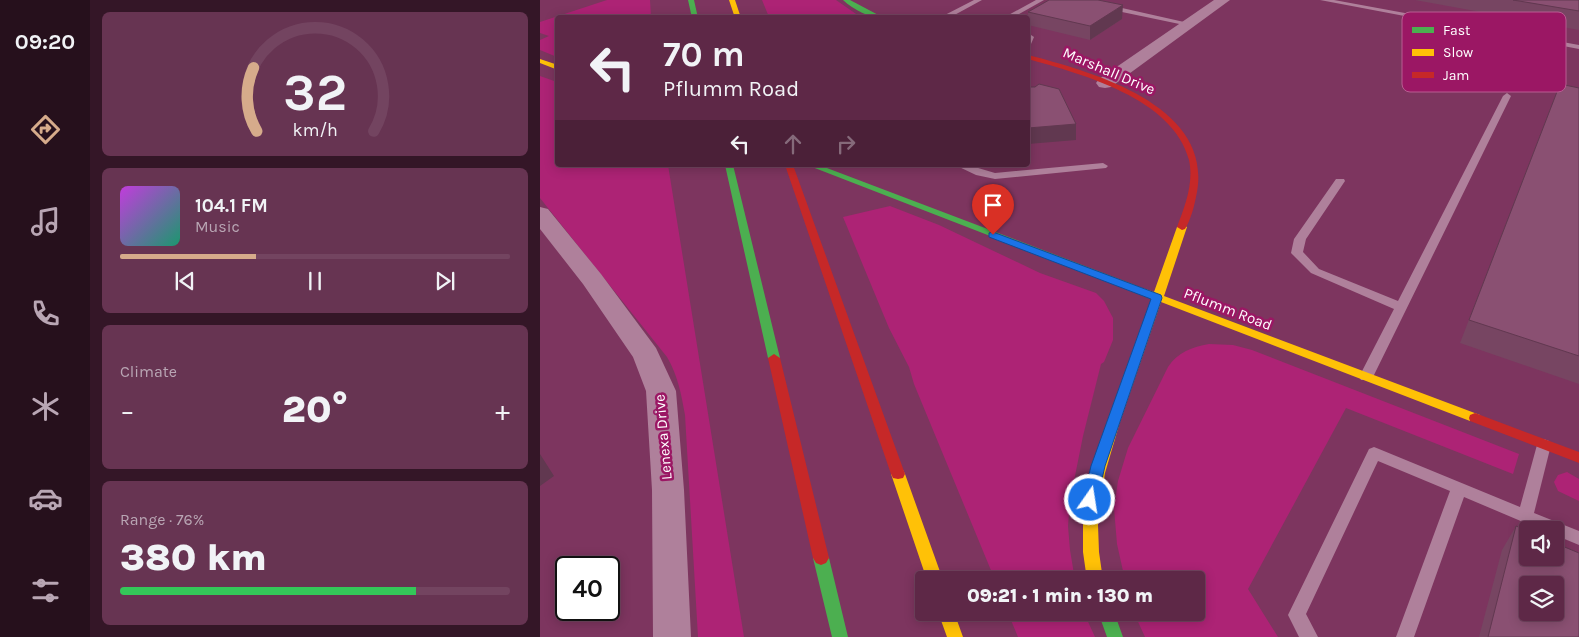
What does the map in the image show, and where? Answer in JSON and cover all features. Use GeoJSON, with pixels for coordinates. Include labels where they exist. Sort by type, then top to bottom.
{"type":"FeatureCollection","features":[{"type":"Feature","properties":{"kind":"main road"},"geometry":{"type":"LineString","coordinates":[[691,0],[694,15]]}},
{"type":"Feature","properties":{"kind":"main road"},"geometry":{"type":"LineString","coordinates":[[732,0],[737,15]]}},
{"type":"Feature","properties":{"kind":"main road"},"geometry":{"type":"LineString","coordinates":[[846,0],[875,15]]}},
{"type":"Feature","properties":{"kind":"main road","name":"Marshall Drive"},"geometry":{"type":"LineString","coordinates":[[1030,58],[1060,66],[1106,83],[1150,103],[1181,133],[1192,153],[1195,172],[1193,196],[1098,466],[1090,500],[1089,545],[1094,571]]}},
{"type":"Feature","properties":{"kind":"main road"},"geometry":{"type":"LineString","coordinates":[[540,61],[555,67]]}},
{"type":"Feature","properties":{"kind":"main road"},"geometry":{"type":"LineString","coordinates":[[729,167],[840,637]]}},
{"type":"Feature","properties":{"kind":"main road"},"geometry":{"type":"LineString","coordinates":[[790,167],[932,571]]}},
{"type":"Feature","properties":{"kind":"main road","name":"Pflumm Road"},"geometry":{"type":"LineString","coordinates":[[816,167],[1579,458]]}},
{"type":"Feature","properties":{"kind":"main road"},"geometry":{"type":"LineString","coordinates":[[949,621],[955,637]]}},
{"type":"Feature","properties":{"kind":"main road"},"geometry":{"type":"LineString","coordinates":[[1109,621],[1115,637]]}},
{"type":"Feature","properties":{"kind":"street"},"geometry":{"type":"LineString","coordinates":[[1106,83],[1223,0]]}},
{"type":"Feature","properties":{"kind":"street","name":"Lenexa Drive"},"geometry":{"type":"LineString","coordinates":[[540,214],[592,279],[646,355],[660,391],[668,480],[672,637]]}},
{"type":"Feature","properties":{"kind":"lane"},"geometry":{"type":"LineString","coordinates":[[948,15],[978,0]]}},
{"type":"Feature","properties":{"kind":"lane"},"geometry":{"type":"LineString","coordinates":[[1012,15],[1041,0]]}},
{"type":"Feature","properties":{"kind":"lane"},"geometry":{"type":"LineString","coordinates":[[1323,0],[1402,15]]}},
{"type":"Feature","properties":{"kind":"lane"},"geometry":{"type":"LineString","coordinates":[[1101,8],[1122,10],[1189,24]]}},
{"type":"Feature","properties":{"kind":"lane"},"geometry":{"type":"LineString","coordinates":[[1566,45],[1579,47]]}},
{"type":"Feature","properties":{"kind":"lane"},"geometry":{"type":"LineString","coordinates":[[1366,377],[1507,96]]}},
{"type":"Feature","properties":{"kind":"lane"},"geometry":{"type":"LineString","coordinates":[[965,167],[979,173],[995,176],[1104,166]]}},
{"type":"Feature","properties":{"kind":"lane"},"geometry":{"type":"LineString","coordinates":[[1340,181],[1300,239],[1297,253],[1315,272],[1401,307]]}},
{"type":"Feature","properties":{"kind":"lane"},"geometry":{"type":"LineString","coordinates":[[1525,516],[1544,445]]}},
{"type":"Feature","properties":{"kind":"lane"},"geometry":{"type":"LineString","coordinates":[[1309,637],[1297,615],[1374,453],[1579,538]]}},
{"type":"Feature","properties":{"kind":"lane"},"geometry":{"type":"LineString","coordinates":[[1405,637],[1458,488]]}},
{"type":"Feature","properties":{"kind":"shaded area"},"geometry":{"type":"Polygon","coordinates":[[[607,0],[650,0],[651,15],[561,15],[607,0]]]}},
{"type":"Feature","properties":{"kind":"shaded area"},"geometry":{"type":"Polygon","coordinates":[[[762,0],[836,0],[858,15],[768,15],[762,0]]]}},
{"type":"Feature","properties":{"kind":"shaded area"},"geometry":{"type":"Polygon","coordinates":[[[555,17],[555,56],[540,50],[540,40],[549,36],[540,33],[540,22],[555,17]]]}},
{"type":"Feature","properties":{"kind":"shaded area"},"geometry":{"type":"Polygon","coordinates":[[[540,76],[555,81],[555,167],[668,167],[744,637],[698,637],[685,415],[674,371],[667,357],[540,198],[540,76]]]}},
{"type":"Feature","properties":{"kind":"shaded area"},"geometry":{"type":"Polygon","coordinates":[[[890,206],[939,225],[1040,273],[1096,293],[1104,301],[1113,318],[1113,340],[1104,362],[1101,364],[1083,436],[1070,501],[1068,526],[1074,571],[991,571],[914,384],[909,367],[889,328],[843,217],[890,206]]]}},
{"type":"Feature","properties":{"kind":"shaded area"},"geometry":{"type":"Polygon","coordinates":[[[1209,344],[1233,345],[1252,350],[1519,454],[1513,474],[1346,408],[1248,589],[1278,637],[1145,637],[1138,621],[1205,621],[1205,571],[1123,571],[1117,544],[1114,508],[1118,481],[1128,448],[1168,367],[1186,351],[1209,344]]]}},
{"type":"Feature","properties":{"kind":"shaded area"},"geometry":{"type":"Polygon","coordinates":[[[1567,472],[1579,479],[1579,501],[1558,491],[1554,482],[1558,475],[1567,472]]]}},
{"type":"Feature","properties":{"kind":"shaded area"},"geometry":{"type":"Polygon","coordinates":[[[1011,621],[1088,621],[1095,637],[1018,637],[1011,621]]]}},
{"type":"Feature","properties":{"kind":"building"},"geometry":{"type":"Polygon","coordinates":[[[1049,0],[1098,0],[1123,5],[1090,26],[1028,12],[1049,0]]]}},
{"type":"Feature","properties":{"kind":"building"},"geometry":{"type":"Polygon","coordinates":[[[1513,0],[1579,0],[1579,11],[1513,0]]]}},
{"type":"Feature","properties":{"kind":"building"},"geometry":{"type":"Polygon","coordinates":[[[1039,84],[1059,89],[1076,124],[1030,128],[1030,87],[1035,87],[1039,84]]]}},
{"type":"Feature","properties":{"kind":"building"},"geometry":{"type":"Polygon","coordinates":[[[1566,85],[1579,88],[1579,356],[1469,320],[1557,92],[1566,92],[1566,85]]]}},
{"type":"Feature","properties":{"kind":"building"},"geometry":{"type":"Polygon","coordinates":[[[1516,526],[1519,527],[1519,566],[1564,566],[1564,547],[1579,553],[1579,637],[1488,637],[1516,526]]]}},
{"type":"Feature","properties":{"kind":"traffic: fast"},"geometry":{"type":"LineString","coordinates":[[691,0],[694,15]]}},
{"type":"Feature","properties":{"kind":"traffic: fast"},"geometry":{"type":"LineString","coordinates":[[846,0],[874,15]]}},
{"type":"Feature","properties":{"kind":"traffic: fast"},"geometry":{"type":"LineString","coordinates":[[729,167],[774,358]]}},
{"type":"Feature","properties":{"kind":"traffic: fast"},"geometry":{"type":"LineString","coordinates":[[816,167],[1131,287]]}},
{"type":"Feature","properties":{"kind":"traffic: fast"},"geometry":{"type":"LineString","coordinates":[[821,558],[840,637]]}},
{"type":"Feature","properties":{"kind":"traffic: fast"},"geometry":{"type":"LineString","coordinates":[[1109,621],[1115,637]]}},
{"type":"Feature","properties":{"kind":"traffic: slow"},"geometry":{"type":"LineString","coordinates":[[732,0],[737,15]]}},
{"type":"Feature","properties":{"kind":"traffic: slow"},"geometry":{"type":"LineString","coordinates":[[540,61],[555,67]]}},
{"type":"Feature","properties":{"kind":"traffic: slow"},"geometry":{"type":"LineString","coordinates":[[1094,571],[1091,552],[1091,525],[1098,473],[1113,422],[1182,227]]}},
{"type":"Feature","properties":{"kind":"traffic: slow"},"geometry":{"type":"LineString","coordinates":[[1131,287],[1475,418]]}},
{"type":"Feature","properties":{"kind":"traffic: slow"},"geometry":{"type":"LineString","coordinates":[[898,474],[932,571]]}},
{"type":"Feature","properties":{"kind":"traffic: slow"},"geometry":{"type":"LineString","coordinates":[[949,621],[955,637]]}},
{"type":"Feature","properties":{"kind":"traffic: jam"},"geometry":{"type":"LineString","coordinates":[[1030,58],[1073,70],[1125,91],[1149,104],[1170,120],[1185,139],[1193,160],[1194,186],[1182,227]]}},
{"type":"Feature","properties":{"kind":"traffic: jam"},"geometry":{"type":"LineString","coordinates":[[790,167],[898,474]]}},
{"type":"Feature","properties":{"kind":"traffic: jam"},"geometry":{"type":"LineString","coordinates":[[774,358],[821,558]]}},
{"type":"Feature","properties":{"kind":"traffic: jam"},"geometry":{"type":"LineString","coordinates":[[1475,418],[1579,458]]}},
{"type":"Feature","properties":{"kind":"route"},"geometry":{"type":"LineString","coordinates":[[993,235],[1157,298],[1098,466],[1090,500]]}}]}
